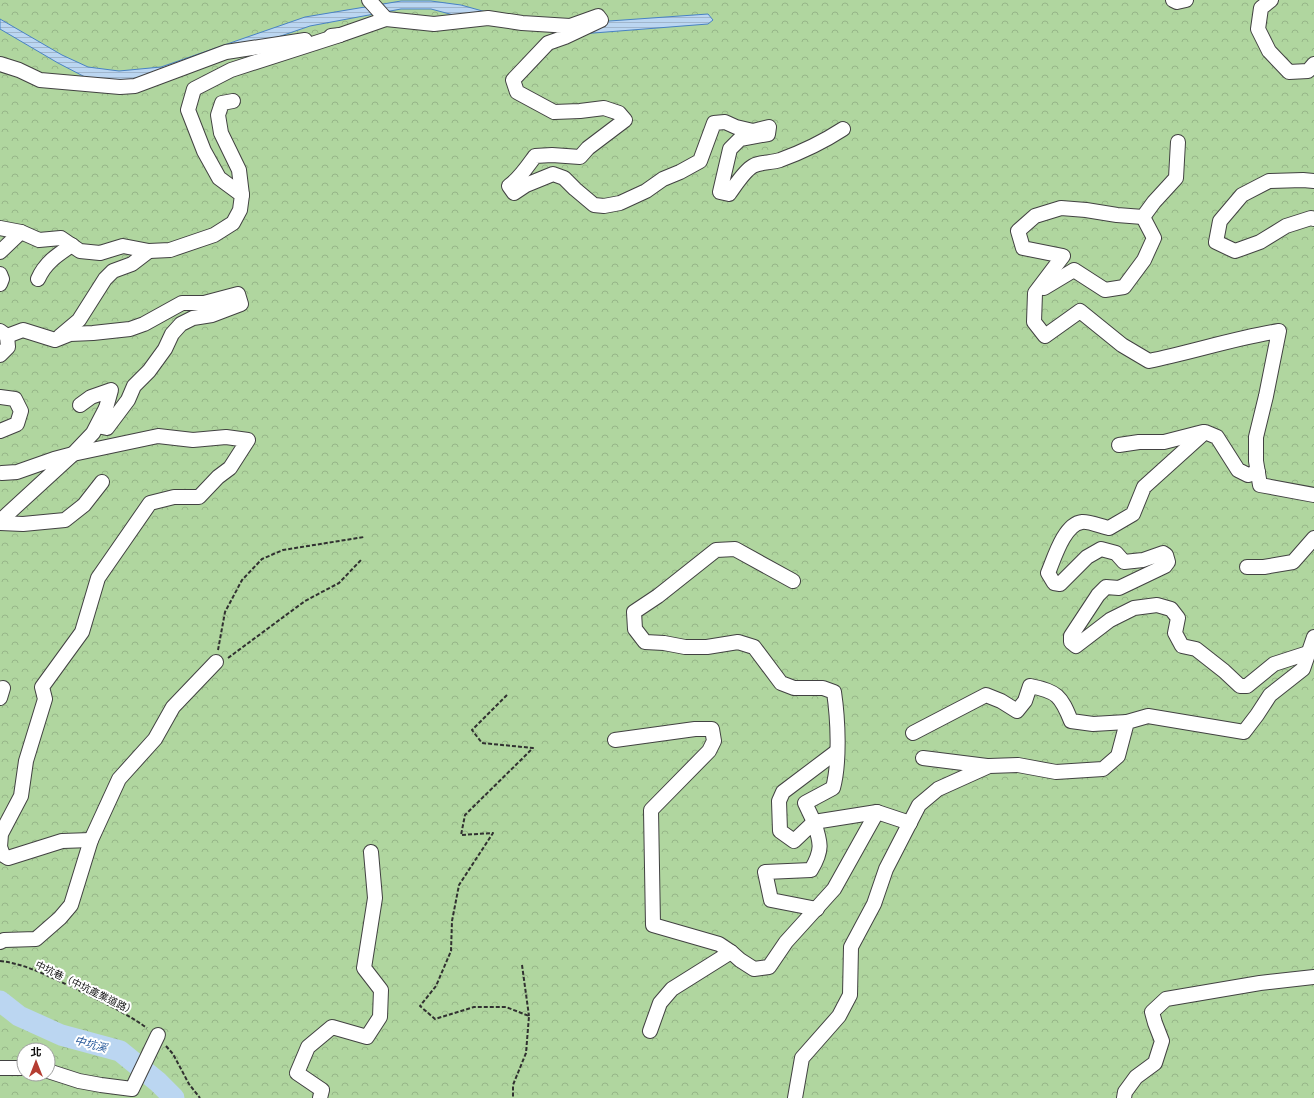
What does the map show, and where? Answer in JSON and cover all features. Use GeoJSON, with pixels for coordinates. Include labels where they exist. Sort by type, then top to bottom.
{"type":"FeatureCollection","features":[{"type":"Feature","properties":{"kind":"street"},"geometry":{"type":"LineString","coordinates":[[369,0],[386,19]]}},
{"type":"Feature","properties":{"kind":"street"},"geometry":{"type":"LineString","coordinates":[[1173,0],[1178,2],[1186,0]]}},
{"type":"Feature","properties":{"kind":"street"},"geometry":{"type":"LineString","coordinates":[[1271,0],[1261,8],[1258,29],[1269,51],[1289,72],[1308,71],[1314,64]]}},
{"type":"Feature","properties":{"kind":"street"},"geometry":{"type":"LineString","coordinates":[[242,195],[219,178],[204,151],[188,110],[194,89],[231,70],[386,19],[434,24],[488,18],[522,23],[570,26],[598,16],[601,20],[565,38],[548,43],[513,80],[517,92],[554,112],[604,108],[619,113],[625,120],[588,148],[580,157],[552,154],[535,156],[526,170],[509,186],[514,193],[526,185],[553,174],[564,178],[594,205],[604,206],[620,203],[646,191],[663,179],[700,161],[714,123],[725,122],[736,127],[753,131],[770,127],[768,134],[740,139],[730,149],[720,192],[729,194],[742,176],[752,166],[778,160],[797,153],[827,139],[843,129]]}},
{"type":"Feature","properties":{"kind":"street"},"geometry":{"type":"LineString","coordinates":[[0,64],[19,70],[40,80],[120,87],[135,86],[226,52],[340,35]]}},
{"type":"Feature","properties":{"kind":"street"},"geometry":{"type":"LineString","coordinates":[[0,228],[21,232],[39,240],[62,238],[80,251],[100,253],[123,246],[149,251],[170,250],[214,235],[233,223],[240,210],[242,195],[239,170],[221,133],[218,115],[222,103],[233,101]]}},
{"type":"Feature","properties":{"kind":"street"},"geometry":{"type":"LineString","coordinates":[[1143,217],[1154,202],[1176,178],[1178,142]]}},
{"type":"Feature","properties":{"kind":"street"},"geometry":{"type":"LineString","coordinates":[[1314,181],[1269,181],[1242,195],[1220,221],[1216,242],[1235,251],[1260,242],[1286,226],[1312,218],[1314,219]]}},
{"type":"Feature","properties":{"kind":"street"},"geometry":{"type":"LineString","coordinates":[[1143,217],[1061,208],[1035,216],[1018,231],[1023,248],[1062,256],[1046,280],[1035,293],[1034,322],[1045,336],[1080,311],[1122,345],[1149,361],[1227,341],[1279,331],[1256,437],[1256,461],[1260,485],[1314,495]]}},
{"type":"Feature","properties":{"kind":"street"},"geometry":{"type":"LineString","coordinates":[[1035,293],[1074,270],[1105,290],[1124,287],[1144,260],[1154,238],[1143,217]]}},
{"type":"Feature","properties":{"kind":"street"},"geometry":{"type":"LineString","coordinates":[[0,252],[21,232]]}},
{"type":"Feature","properties":{"kind":"street"},"geometry":{"type":"LineString","coordinates":[[38,279],[42,271],[54,257],[72,245]]}},
{"type":"Feature","properties":{"kind":"street"},"geometry":{"type":"LineString","coordinates":[[55,340],[79,320],[94,295],[113,271],[132,264],[149,251]]}},
{"type":"Feature","properties":{"kind":"street"},"geometry":{"type":"LineString","coordinates":[[0,274],[2,279],[0,284]]}},
{"type":"Feature","properties":{"kind":"street"},"geometry":{"type":"LineString","coordinates":[[0,355],[8,347],[4,334],[23,330],[55,340],[70,334],[130,329],[144,324],[182,303],[204,303],[238,294],[241,304],[212,315],[193,318],[180,324],[172,334],[165,349],[149,371],[134,386],[128,400],[107,428],[102,427],[111,390],[91,397],[80,405]]}},
{"type":"Feature","properties":{"kind":"street"},"geometry":{"type":"LineString","coordinates":[[0,397],[2,396],[15,399],[21,411],[17,424],[0,431]]}},
{"type":"Feature","properties":{"kind":"street"},"geometry":{"type":"LineString","coordinates":[[0,522],[73,454],[93,433],[106,408]]}},
{"type":"Feature","properties":{"kind":"street"},"geometry":{"type":"LineString","coordinates":[[1119,445],[1139,442],[1164,442],[1205,432],[1218,436],[1238,470],[1248,475],[1258,472]]}},
{"type":"Feature","properties":{"kind":"street"},"geometry":{"type":"LineString","coordinates":[[1205,432],[1144,487],[1133,514],[1109,528],[1082,522],[1073,525],[1066,532],[1048,573],[1054,583],[1060,584],[1087,558],[1101,549],[1116,553],[1124,562],[1143,560],[1163,553],[1166,555],[1168,562],[1165,566],[1119,588],[1106,587],[1098,595],[1071,636],[1071,642],[1076,646],[1110,620],[1134,608],[1157,605],[1171,609],[1178,618],[1175,633],[1182,646],[1196,649],[1240,686],[1247,686],[1274,664],[1308,652]]}},
{"type":"Feature","properties":{"kind":"street"},"geometry":{"type":"LineString","coordinates":[[1,472],[17,472],[73,454],[158,436],[193,440],[226,438],[248,440],[230,468],[218,477],[199,497],[174,497],[150,503],[98,578],[82,632],[42,687],[45,699],[26,761],[21,796],[1,834],[0,847],[3,855],[8,858],[62,841],[91,840]]}},
{"type":"Feature","properties":{"kind":"street"},"geometry":{"type":"LineString","coordinates":[[0,522],[23,524],[65,520],[84,505],[102,482]]}},
{"type":"Feature","properties":{"kind":"street"},"geometry":{"type":"LineString","coordinates":[[1247,567],[1264,567],[1293,562],[1314,538]]}},
{"type":"Feature","properties":{"kind":"street"},"geometry":{"type":"LineString","coordinates":[[793,581],[735,549],[716,550],[658,596],[634,612],[635,629],[645,642],[685,646],[707,646],[738,642],[754,646],[781,682],[794,688],[823,688],[834,692],[836,710],[836,775],[833,788],[805,804],[820,839],[819,857],[811,870],[765,872],[771,900],[817,909]]}},
{"type":"Feature","properties":{"kind":"street"},"geometry":{"type":"LineString","coordinates":[[913,733],[986,696],[1001,701],[1017,711],[1025,701],[1030,686],[1053,692],[1064,703],[1071,721],[1093,724],[1127,722],[1148,716],[1244,732],[1270,695],[1303,669],[1314,637]]}},
{"type":"Feature","properties":{"kind":"street"},"geometry":{"type":"LineString","coordinates":[[0,942],[4,940],[36,939],[60,918],[71,905],[91,840],[118,779],[155,739],[173,707],[216,662]]}},
{"type":"Feature","properties":{"kind":"street"},"geometry":{"type":"LineString","coordinates":[[0,689],[3,688],[0,698]]}},
{"type":"Feature","properties":{"kind":"street"},"geometry":{"type":"LineString","coordinates":[[923,758],[990,766],[1018,765],[1056,772],[1103,769],[1118,756],[1127,722]]}},
{"type":"Feature","properties":{"kind":"street"},"geometry":{"type":"LineString","coordinates":[[615,740],[695,729],[712,729],[714,741],[709,751],[652,810],[652,925],[719,944],[754,969],[769,967],[786,942],[834,889],[877,812]]}},
{"type":"Feature","properties":{"kind":"street"},"geometry":{"type":"LineString","coordinates":[[836,752],[783,792],[778,801],[780,831],[794,841],[814,822],[877,812],[910,823]]}},
{"type":"Feature","properties":{"kind":"street"},"geometry":{"type":"LineString","coordinates":[[795,1098],[802,1058],[839,1016],[850,995],[851,947],[874,904],[886,869],[919,805],[938,789],[990,766]]}},
{"type":"Feature","properties":{"kind":"street"},"geometry":{"type":"LineString","coordinates":[[320,1098],[322,1090],[298,1073],[308,1047],[332,1027],[367,1037],[380,1017],[381,990],[364,968],[375,898],[371,852]]}},
{"type":"Feature","properties":{"kind":"street"},"geometry":{"type":"LineString","coordinates":[[650,1031],[660,1003],[672,989],[731,952]]}},
{"type":"Feature","properties":{"kind":"street"},"geometry":{"type":"LineString","coordinates":[[1124,1098],[1125,1092],[1136,1077],[1155,1063],[1162,1041],[1152,1012],[1166,999],[1260,983],[1314,977]]}},
{"type":"Feature","properties":{"kind":"street"},"geometry":{"type":"LineString","coordinates":[[56,1074],[79,1081],[132,1089],[157,1037]]}},
{"type":"Feature","properties":{"kind":"street"},"geometry":{"type":"LineString","coordinates":[[0,1068],[16,1068]]}},
{"type":"Feature","properties":{"kind":"path"},"geometry":{"type":"LineString","coordinates":[[361,560],[339,583],[305,601],[227,659],[216,662],[225,612],[242,580],[262,559],[283,550],[364,537]]}},
{"type":"Feature","properties":{"kind":"path"},"geometry":{"type":"LineString","coordinates":[[507,696],[472,730],[482,743],[533,748],[465,815],[461,835],[493,833],[459,885],[452,921],[451,951],[436,986],[420,1006],[435,1019],[474,1007],[506,1007],[529,1016]]}},
{"type":"Feature","properties":{"kind":"path","name":"中坑巷（中坑產業道路）"},"geometry":{"type":"LineString","coordinates":[[0,961],[13,962],[38,971],[130,1016],[157,1037],[173,1054],[189,1084],[200,1098]]}},
{"type":"Feature","properties":{"kind":"path"},"geometry":{"type":"LineString","coordinates":[[513,1098],[513,1085],[526,1053],[529,1016],[522,965]]}},
{"type":"Feature","properties":{"kind":"green space"},"geometry":{"type":"Polygon","coordinates":[[[0,0],[1314,0],[1314,1098],[0,1098],[0,0]]]}},
{"type":"Feature","properties":{"kind":"water"},"geometry":{"type":"Polygon","coordinates":[[[401,1],[431,1],[461,5],[504,17],[581,23],[708,14],[713,20],[708,24],[581,34],[534,30],[461,17],[431,9],[401,9],[310,26],[161,77],[119,81],[85,77],[0,29],[0,19],[62,55],[88,67],[119,71],[161,67],[305,17],[401,1]]]}},
{"type":"Feature","properties":{"kind":"waterway","name":"中坑溪"},"geometry":{"type":"LineString","coordinates":[[0,1001],[19,1016],[61,1035],[120,1051],[158,1082],[174,1098]]}}]}
